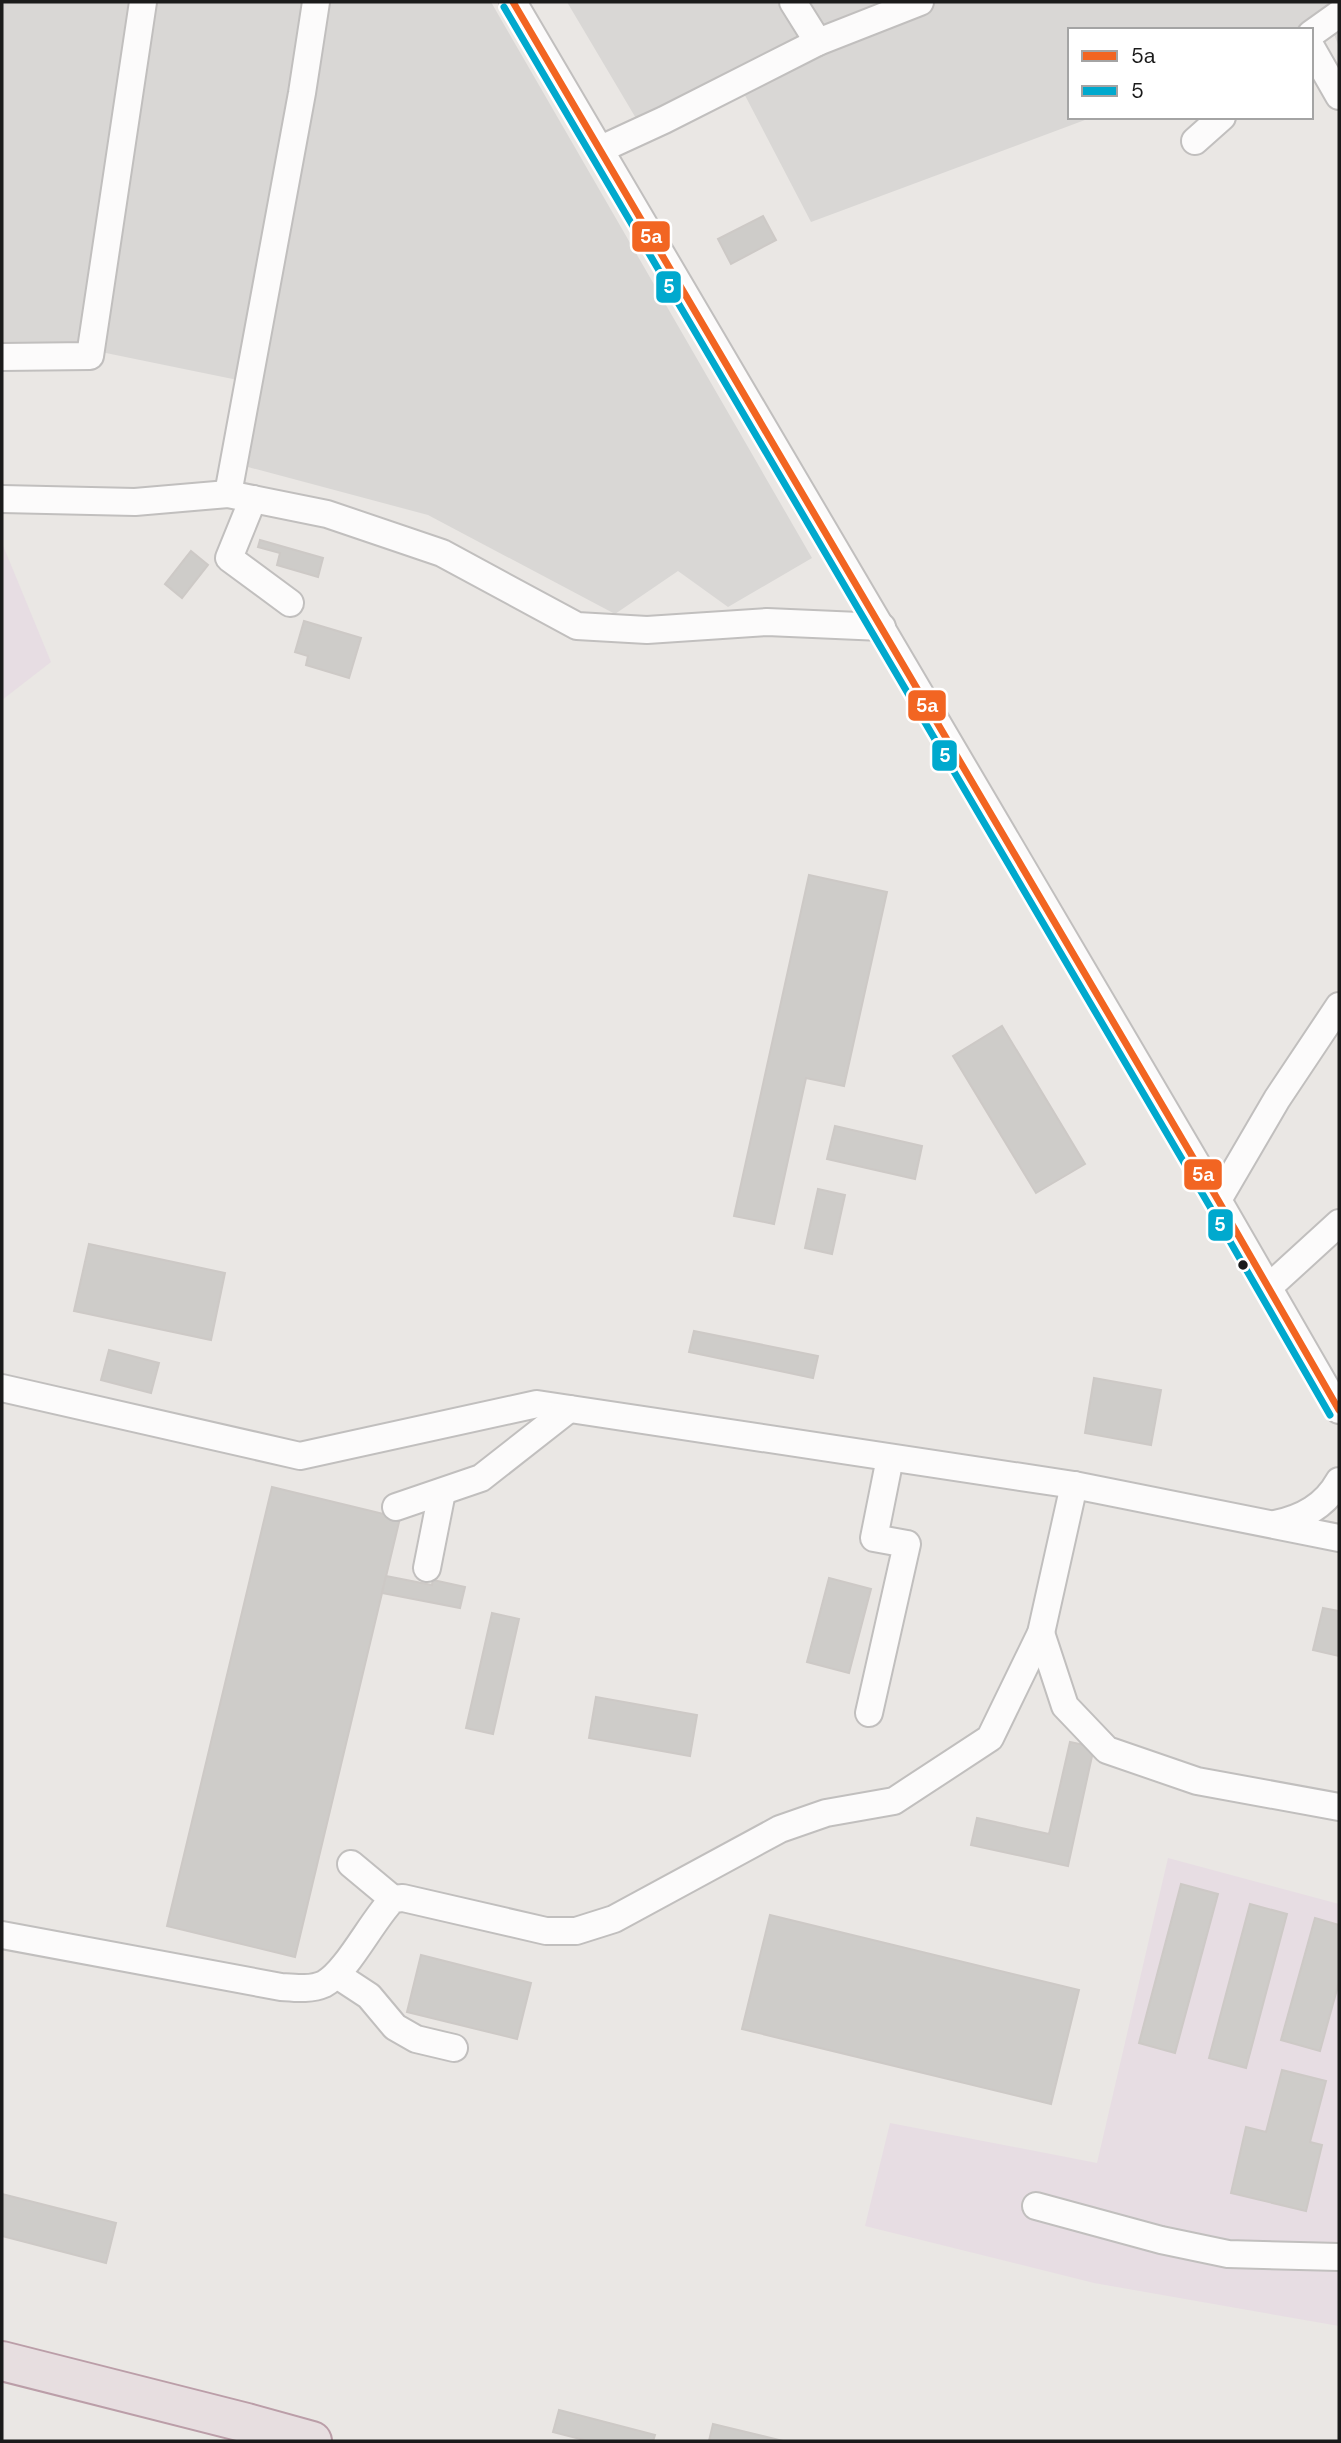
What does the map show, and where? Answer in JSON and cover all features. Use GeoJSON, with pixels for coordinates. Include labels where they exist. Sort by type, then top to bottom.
{"type":"FeatureCollection","features":[{"type":"Feature","properties":{"kind":"highway"},"geometry":{"type":"LineString","coordinates":[[2,2361],[312,2441]]}},
{"type":"Feature","properties":{"kind":"street"},"geometry":{"type":"LineString","coordinates":[[2,357],[90,356],[143,2]]}},
{"type":"Feature","properties":{"kind":"street"},"geometry":{"type":"LineString","coordinates":[[290,603],[229,558],[316,2]]}},
{"type":"Feature","properties":{"kind":"street"},"geometry":{"type":"LineString","coordinates":[[513,2],[1219,1200],[1339,1410]]}},
{"type":"Feature","properties":{"kind":"street"},"geometry":{"type":"LineString","coordinates":[[793,2],[818,41]]}},
{"type":"Feature","properties":{"kind":"street"},"geometry":{"type":"LineString","coordinates":[[601,149],[664,120],[818,41],[920,2]]}},
{"type":"Feature","properties":{"kind":"street"},"geometry":{"type":"LineString","coordinates":[[1313,32],[1339,13]]}},
{"type":"Feature","properties":{"kind":"street"},"geometry":{"type":"LineString","coordinates":[[1313,50],[1339,96]]}},
{"type":"Feature","properties":{"kind":"street"},"geometry":{"type":"LineString","coordinates":[[1195,141],[1220,119]]}},
{"type":"Feature","properties":{"kind":"street"},"geometry":{"type":"LineString","coordinates":[[2,499],[135,502],[240,497],[327,514],[442,552],[577,626],[647,630],[767,622],[882,627]]}},
{"type":"Feature","properties":{"kind":"street"},"geometry":{"type":"LineString","coordinates":[[1219,1200],[1277,1099],[1339,1006]]}},
{"type":"Feature","properties":{"kind":"street"},"geometry":{"type":"LineString","coordinates":[[1269,1287],[1339,1223]]}},
{"type":"Feature","properties":{"kind":"street"},"geometry":{"type":"LineString","coordinates":[[2,1388],[300,1456],[537,1404],[1074,1485],[1339,1538]]}},
{"type":"Feature","properties":{"kind":"street"},"geometry":{"type":"LineString","coordinates":[[396,1507],[481,1478],[569,1409]]}},
{"type":"Feature","properties":{"kind":"street"},"geometry":{"type":"LineString","coordinates":[[869,1713],[906,1544],[874,1538],[890,1458]]}},
{"type":"Feature","properties":{"kind":"street"},"geometry":{"type":"LineString","coordinates":[[1273,1525],[1297,1520],[1320,1506],[1339,1481]]}},
{"type":"Feature","properties":{"kind":"street"},"geometry":{"type":"LineString","coordinates":[[2,1935],[281,1987],[305,1989],[323,1984],[337,1975],[381,1910],[393,1899],[403,1898],[546,1931],[576,1931],[614,1919],[780,1829],[826,1813],[894,1801],[990,1738],[1041,1633],[1074,1485]]}},
{"type":"Feature","properties":{"kind":"street"},"geometry":{"type":"LineString","coordinates":[[428,1568],[442,1492]]}},
{"type":"Feature","properties":{"kind":"street"},"geometry":{"type":"LineString","coordinates":[[1041,1633],[1065,1706],[1107,1750],[1197,1781],[1339,1807]]}},
{"type":"Feature","properties":{"kind":"street"},"geometry":{"type":"LineString","coordinates":[[351,1864],[393,1899]]}},
{"type":"Feature","properties":{"kind":"street"},"geometry":{"type":"LineString","coordinates":[[337,1975],[369,1996],[395,2027],[416,2039],[454,2048]]}},
{"type":"Feature","properties":{"kind":"street"},"geometry":{"type":"LineString","coordinates":[[1036,2206],[1161,2240],[1228,2254],[1339,2257]]}},
{"type":"Feature","properties":{"kind":"shaded area"},"geometry":{"type":"Polygon","coordinates":[[[2,2],[491,2],[812,558],[728,607],[678,571],[615,614],[428,515],[248,467],[262,385],[101,352],[2,356],[2,2]]]}},
{"type":"Feature","properties":{"kind":"shaded area"},"geometry":{"type":"Polygon","coordinates":[[[567,2],[1339,2],[1339,47],[1332,29],[1068,28],[1068,119],[1088,119],[811,222],[738,82],[637,120],[567,2]]]}},
{"type":"Feature","properties":{"kind":"shaded area"},"geometry":{"type":"Polygon","coordinates":[[[2,543],[51,662],[2,700],[2,543]]]}},
{"type":"Feature","properties":{"kind":"shaded area"},"geometry":{"type":"Polygon","coordinates":[[[1168,1858],[1339,1904],[1339,2326],[1094,2283],[865,2226],[890,2123],[1097,2163],[1168,1858]]]}},
{"type":"Feature","properties":{"kind":"building"},"geometry":{"type":"Polygon","coordinates":[[[763,216],[776,240],[731,264],[718,239],[763,216]]]}},
{"type":"Feature","properties":{"kind":"building"},"geometry":{"type":"Polygon","coordinates":[[[260,540],[323,558],[318,577],[277,565],[280,553],[258,547],[260,540]]]}},
{"type":"Feature","properties":{"kind":"building"},"geometry":{"type":"Polygon","coordinates":[[[191,551],[208,565],[182,598],[165,584],[191,551]]]}},
{"type":"Feature","properties":{"kind":"building"},"geometry":{"type":"Polygon","coordinates":[[[304,621],[361,638],[349,678],[306,665],[308,656],[295,652],[304,621]]]}},
{"type":"Feature","properties":{"kind":"building"},"geometry":{"type":"Polygon","coordinates":[[[809,875],[887,892],[844,1086],[806,1078],[774,1224],[734,1216],[809,875]]]}},
{"type":"Feature","properties":{"kind":"building"},"geometry":{"type":"Polygon","coordinates":[[[1002,1026],[1085,1164],[1036,1193],[953,1056],[1002,1026]]]}},
{"type":"Feature","properties":{"kind":"building"},"geometry":{"type":"Polygon","coordinates":[[[835,1126],[922,1146],[915,1179],[827,1159],[835,1126]]]}},
{"type":"Feature","properties":{"kind":"building"},"geometry":{"type":"Polygon","coordinates":[[[818,1189],[845,1195],[832,1254],[805,1248],[818,1189]]]}},
{"type":"Feature","properties":{"kind":"building"},"geometry":{"type":"Polygon","coordinates":[[[89,1244],[225,1273],[211,1340],[74,1311],[89,1244]]]}},
{"type":"Feature","properties":{"kind":"building"},"geometry":{"type":"Polygon","coordinates":[[[694,1331],[818,1356],[813,1378],[689,1352],[694,1331]]]}},
{"type":"Feature","properties":{"kind":"building"},"geometry":{"type":"Polygon","coordinates":[[[109,1350],[159,1363],[151,1393],[101,1380],[109,1350]]]}},
{"type":"Feature","properties":{"kind":"building"},"geometry":{"type":"Polygon","coordinates":[[[1094,1378],[1161,1390],[1151,1445],[1085,1433],[1094,1378]]]}},
{"type":"Feature","properties":{"kind":"building"},"geometry":{"type":"Polygon","coordinates":[[[272,1487],[400,1518],[295,1957],[167,1926],[272,1487]]]}},
{"type":"Feature","properties":{"kind":"building"},"geometry":{"type":"Polygon","coordinates":[[[386,1576],[432,1585],[433,1580],[465,1587],[460,1608],[382,1593],[386,1576]]]}},
{"type":"Feature","properties":{"kind":"building"},"geometry":{"type":"Polygon","coordinates":[[[829,1578],[871,1589],[849,1673],[807,1662],[829,1578]]]}},
{"type":"Feature","properties":{"kind":"building"},"geometry":{"type":"Polygon","coordinates":[[[1323,1608],[1339,1611],[1339,1656],[1313,1650],[1323,1608]]]}},
{"type":"Feature","properties":{"kind":"building"},"geometry":{"type":"Polygon","coordinates":[[[492,1613],[519,1619],[493,1734],[466,1728],[492,1613]]]}},
{"type":"Feature","properties":{"kind":"building"},"geometry":{"type":"Polygon","coordinates":[[[596,1697],[697,1715],[690,1756],[589,1738],[596,1697]]]}},
{"type":"Feature","properties":{"kind":"building"},"geometry":{"type":"Polygon","coordinates":[[[1070,1742],[1094,1747],[1068,1866],[971,1845],[977,1818],[1049,1834],[1070,1742]]]}},
{"type":"Feature","properties":{"kind":"building"},"geometry":{"type":"Polygon","coordinates":[[[1181,1884],[1218,1894],[1175,2053],[1139,2043],[1181,1884]]]}},
{"type":"Feature","properties":{"kind":"building"},"geometry":{"type":"Polygon","coordinates":[[[1250,1904],[1287,1914],[1246,2068],[1209,2058],[1250,1904]]]}},
{"type":"Feature","properties":{"kind":"building"},"geometry":{"type":"Polygon","coordinates":[[[770,1915],[1079,1990],[1051,2104],[742,2029],[770,1915]]]}},
{"type":"Feature","properties":{"kind":"building"},"geometry":{"type":"Polygon","coordinates":[[[1315,1918],[1339,1925],[1339,1982],[1320,2051],[1281,2040],[1315,1918]]]}},
{"type":"Feature","properties":{"kind":"building"},"geometry":{"type":"Polygon","coordinates":[[[421,1955],[531,1983],[517,2039],[407,2012],[421,1955]]]}},
{"type":"Feature","properties":{"kind":"building"},"geometry":{"type":"Polygon","coordinates":[[[1282,2070],[1326,2081],[1310,2142],[1322,2145],[1306,2211],[1231,2193],[1246,2127],[1266,2132],[1282,2070]]]}},
{"type":"Feature","properties":{"kind":"building"},"geometry":{"type":"Polygon","coordinates":[[[2,2194],[116,2223],[106,2263],[2,2236],[2,2194]]]}},
{"type":"Feature","properties":{"kind":"building"},"geometry":{"type":"Polygon","coordinates":[[[559,2410],[655,2435],[653,2441],[588,2441],[553,2432],[559,2410]]]}},
{"type":"Feature","properties":{"kind":"building"},"geometry":{"type":"Polygon","coordinates":[[[713,2424],[783,2441],[709,2441],[713,2424]]]}},
{"type":"Feature","properties":{"kind":"transit line","name":"5а"},"geometry":{"type":"LineString","coordinates":[[513,2],[1339,1410]]}},
{"type":"Feature","properties":{"kind":"transit line","name":"5"},"geometry":{"type":"LineString","coordinates":[[504,7],[1330,1415]]}}]}
